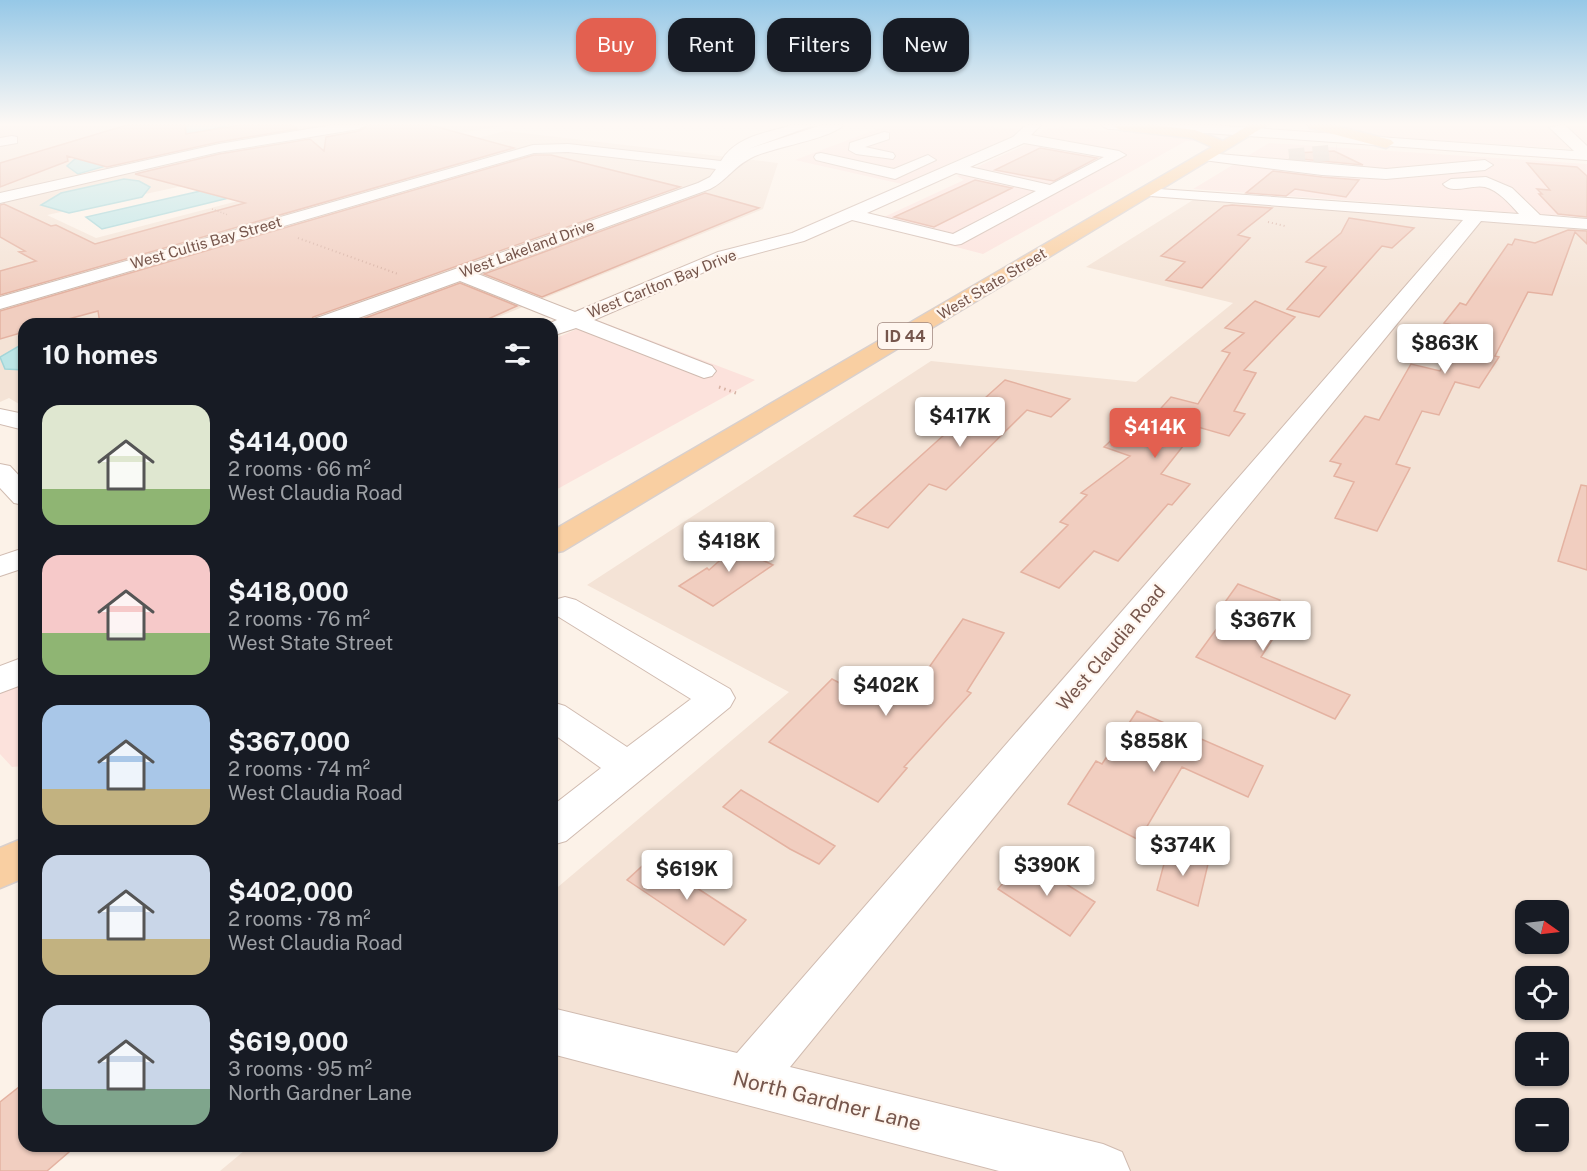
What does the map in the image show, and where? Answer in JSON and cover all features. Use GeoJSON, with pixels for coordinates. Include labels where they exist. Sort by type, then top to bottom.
{"type":"FeatureCollection","features":[{"type":"Feature","properties":{"kind":"main road","name":"West State Street"},"geometry":{"type":"LineString","coordinates":[[558,540],[1169,180]]}},
{"type":"Feature","properties":{"kind":"street"},"geometry":{"type":"LineString","coordinates":[[0,198],[79,180]]}},
{"type":"Feature","properties":{"kind":"street","name":"West Cultis Bay Street"},"geometry":{"type":"LineString","coordinates":[[0,303],[427,180]]}},
{"type":"Feature","properties":{"kind":"street","name":"West Lakeland Drive"},"geometry":{"type":"LineString","coordinates":[[339,318],[716,180]]}},
{"type":"Feature","properties":{"kind":"street","name":"West Carlton Bay Drive"},"geometry":{"type":"LineString","coordinates":[[558,327],[725,256],[798,237],[928,180]]}},
{"type":"Feature","properties":{"kind":"street"},"geometry":{"type":"LineString","coordinates":[[1006,180],[1052,190]]}},
{"type":"Feature","properties":{"kind":"street"},"geometry":{"type":"LineString","coordinates":[[850,214],[955,240],[1071,180]]}},
{"type":"Feature","properties":{"kind":"street"},"geometry":{"type":"LineString","coordinates":[[1254,180],[1270,198]]}},
{"type":"Feature","properties":{"kind":"street"},"geometry":{"type":"LineString","coordinates":[[1270,198],[1304,187],[1311,180]]}},
{"type":"Feature","properties":{"kind":"street"},"geometry":{"type":"LineString","coordinates":[[1390,180],[1395,188],[1501,180]]}},
{"type":"Feature","properties":{"kind":"street"},"geometry":{"type":"LineString","coordinates":[[1486,182],[1506,191],[1536,220]]}},
{"type":"Feature","properties":{"kind":"street"},"geometry":{"type":"LineString","coordinates":[[1150,191],[1270,198],[1587,224]]}},
{"type":"Feature","properties":{"kind":"street"},"geometry":{"type":"LineString","coordinates":[[1400,195],[1410,211]]}},
{"type":"Feature","properties":{"kind":"street","name":"West Claudia Road"},"geometry":{"type":"LineString","coordinates":[[746,1081],[1476,216]]}},
{"type":"Feature","properties":{"kind":"street"},"geometry":{"type":"LineString","coordinates":[[460,274],[577,319],[709,378]]}},
{"type":"Feature","properties":{"kind":"street"},"geometry":{"type":"LineString","coordinates":[[0,472],[18,491]]}},
{"type":"Feature","properties":{"kind":"street"},"geometry":{"type":"LineString","coordinates":[[0,567],[18,560]]}},
{"type":"Feature","properties":{"kind":"street"},"geometry":{"type":"LineString","coordinates":[[558,824],[717,698],[565,607]]}},
{"type":"Feature","properties":{"kind":"street"},"geometry":{"type":"LineString","coordinates":[[0,681],[18,672]]}},
{"type":"Feature","properties":{"kind":"street"},"geometry":{"type":"LineString","coordinates":[[558,719],[628,767]]}},
{"type":"Feature","properties":{"kind":"street","name":"North Gardner Lane"},"geometry":{"type":"LineString","coordinates":[[558,1033],[1102,1171]]}},
{"type":"Feature","properties":{"kind":"path"},"geometry":{"type":"LineString","coordinates":[[1259,220],[1285,226]]}},
{"type":"Feature","properties":{"kind":"path"},"geometry":{"type":"LineString","coordinates":[[292,236],[404,277]]}},
{"type":"Feature","properties":{"kind":"path"},"geometry":{"type":"LineString","coordinates":[[709,378],[736,393]]}},
{"type":"Feature","properties":{"kind":"shaded area"},"geometry":{"type":"Polygon","coordinates":[[[0,180],[213,180],[47,215],[96,238],[319,180],[773,180],[763,209],[496,318],[18,318],[18,403],[9,398],[0,402],[0,180]]]}},
{"type":"Feature","properties":{"kind":"shaded area"},"geometry":{"type":"Polygon","coordinates":[[[883,180],[912,180],[902,184],[883,180]]]}},
{"type":"Feature","properties":{"kind":"shaded area"},"geometry":{"type":"Polygon","coordinates":[[[964,180],[1117,180],[983,254],[869,224],[964,180]]]}},
{"type":"Feature","properties":{"kind":"shaded area"},"geometry":{"type":"Polygon","coordinates":[[[1208,180],[1587,180],[1587,218],[1193,189],[1208,180]]]}},
{"type":"Feature","properties":{"kind":"shaded area"},"geometry":{"type":"Polygon","coordinates":[[[1193,200],[1587,229],[1587,1171],[220,1171],[243,1152],[558,1152],[558,887],[789,692],[587,585],[931,361],[1136,382],[1233,303],[1086,267],[1193,200]]]}},
{"type":"Feature","properties":{"kind":"shaded area"},"geometry":{"type":"Polygon","coordinates":[[[597,320],[755,380],[558,489],[558,337],[597,320]]]}},
{"type":"Feature","properties":{"kind":"shaded area"},"geometry":{"type":"Polygon","coordinates":[[[18,662],[18,766],[12,767],[0,754],[0,671],[18,662]]]}},
{"type":"Feature","properties":{"kind":"water"},"geometry":{"type":"Polygon","coordinates":[[[121,180],[139,181],[150,187],[142,197],[69,213],[41,205],[61,193],[121,180]]]}},
{"type":"Feature","properties":{"kind":"water"},"geometry":{"type":"Polygon","coordinates":[[[250,180],[286,180],[237,196],[102,229],[86,217],[250,180]]]}},
{"type":"Feature","properties":{"kind":"water"},"geometry":{"type":"Polygon","coordinates":[[[18,346],[18,370],[5,369],[0,357],[18,346]]]}},
{"type":"Feature","properties":{"kind":"building"},"geometry":{"type":"Polygon","coordinates":[[[0,180],[19,180],[0,187],[0,180]]]}},
{"type":"Feature","properties":{"kind":"building"},"geometry":{"type":"Polygon","coordinates":[[[156,180],[403,180],[0,295],[0,271],[36,261],[19,252],[25,251],[0,237],[0,205],[4,204],[51,226],[56,225],[95,244],[245,203],[156,180]]]}},
{"type":"Feature","properties":{"kind":"building"},"geometry":{"type":"Polygon","coordinates":[[[450,180],[650,180],[680,187],[312,318],[99,318],[98,311],[72,318],[18,318],[18,334],[0,339],[0,311],[450,180]]]}},
{"type":"Feature","properties":{"kind":"building"},"geometry":{"type":"Polygon","coordinates":[[[975,180],[1012,188],[934,227],[894,217],[975,180]]]}},
{"type":"Feature","properties":{"kind":"building"},"geometry":{"type":"Polygon","coordinates":[[[1262,180],[1359,180],[1346,197],[1295,189],[1286,196],[1246,193],[1262,180]]]}},
{"type":"Feature","properties":{"kind":"building"},"geometry":{"type":"Polygon","coordinates":[[[1541,180],[1587,180],[1587,217],[1558,214],[1537,189],[1550,190],[1541,180]]]}},
{"type":"Feature","properties":{"kind":"building"},"geometry":{"type":"Polygon","coordinates":[[[705,193],[759,208],[542,297],[484,274],[705,193]]]}},
{"type":"Feature","properties":{"kind":"building"},"geometry":{"type":"Polygon","coordinates":[[[1224,206],[1272,208],[1238,235],[1250,238],[1202,288],[1166,280],[1185,262],[1161,256],[1224,206]]]}},
{"type":"Feature","properties":{"kind":"building"},"geometry":{"type":"Polygon","coordinates":[[[1349,218],[1414,228],[1392,248],[1382,246],[1319,317],[1287,309],[1326,267],[1306,262],[1341,233],[1349,218]]]}},
{"type":"Feature","properties":{"kind":"building"},"geometry":{"type":"Polygon","coordinates":[[[1568,230],[1587,231],[1587,244],[1575,232],[1552,295],[1528,292],[1495,356],[1499,357],[1479,388],[1455,382],[1439,415],[1422,411],[1396,464],[1410,468],[1377,531],[1335,518],[1354,482],[1334,476],[1341,464],[1330,461],[1365,416],[1379,420],[1411,364],[1440,371],[1461,327],[1444,323],[1460,303],[1466,305],[1508,244],[1512,245],[1515,239],[1535,243],[1568,230]]]}},
{"type":"Feature","properties":{"kind":"building"},"geometry":{"type":"Polygon","coordinates":[[[460,283],[517,306],[490,318],[365,318],[460,283]]]}},
{"type":"Feature","properties":{"kind":"building"},"geometry":{"type":"Polygon","coordinates":[[[1255,301],[1295,317],[1244,370],[1256,373],[1234,411],[1245,414],[1229,436],[1198,427],[1161,474],[1190,484],[1172,505],[1168,504],[1118,561],[1094,551],[1059,588],[1021,572],[1068,525],[1060,522],[1087,495],[1081,493],[1130,456],[1104,447],[1131,422],[1145,426],[1171,397],[1198,404],[1230,353],[1222,351],[1244,333],[1225,328],[1255,301]]]}},
{"type":"Feature","properties":{"kind":"building"},"geometry":{"type":"Polygon","coordinates":[[[1005,380],[1070,399],[1051,417],[1027,410],[946,490],[929,484],[888,528],[854,516],[1005,380]]]}},
{"type":"Feature","properties":{"kind":"building"},"geometry":{"type":"Polygon","coordinates":[[[1581,485],[1587,486],[1587,570],[1558,561],[1581,485]]]}},
{"type":"Feature","properties":{"kind":"building"},"geometry":{"type":"Polygon","coordinates":[[[744,539],[773,550],[762,560],[773,565],[713,606],[679,586],[707,568],[709,570],[744,539]]]}},
{"type":"Feature","properties":{"kind":"building"},"geometry":{"type":"Polygon","coordinates":[[[1238,584],[1280,600],[1272,611],[1287,617],[1261,657],[1350,695],[1335,719],[1196,657],[1229,612],[1220,609],[1238,584]]]}},
{"type":"Feature","properties":{"kind":"building"},"geometry":{"type":"Polygon","coordinates":[[[963,619],[1004,633],[967,691],[971,693],[904,767],[907,768],[878,802],[769,742],[832,679],[876,702],[901,678],[916,686],[963,619]]]}},
{"type":"Feature","properties":{"kind":"building"},"geometry":{"type":"Polygon","coordinates":[[[1137,711],[1263,766],[1248,797],[1182,767],[1139,840],[1068,804],[1096,761],[1102,764],[1137,711]]]}},
{"type":"Feature","properties":{"kind":"building"},"geometry":{"type":"Polygon","coordinates":[[[741,790],[835,846],[819,864],[790,849],[723,807],[741,790]]]}},
{"type":"Feature","properties":{"kind":"building"},"geometry":{"type":"Polygon","coordinates":[[[1168,849],[1208,864],[1198,906],[1157,890],[1168,849]]]}},
{"type":"Feature","properties":{"kind":"building"},"geometry":{"type":"Polygon","coordinates":[[[651,858],[746,920],[724,945],[627,880],[651,858]]]}},
{"type":"Feature","properties":{"kind":"building"},"geometry":{"type":"Polygon","coordinates":[[[1024,858],[1095,902],[1070,936],[998,889],[1024,858]]]}},
{"type":"Feature","properties":{"kind":"building"},"geometry":{"type":"Polygon","coordinates":[[[18,1088],[18,1152],[69,1152],[47,1171],[0,1171],[0,1102],[18,1088]]]}}]}
